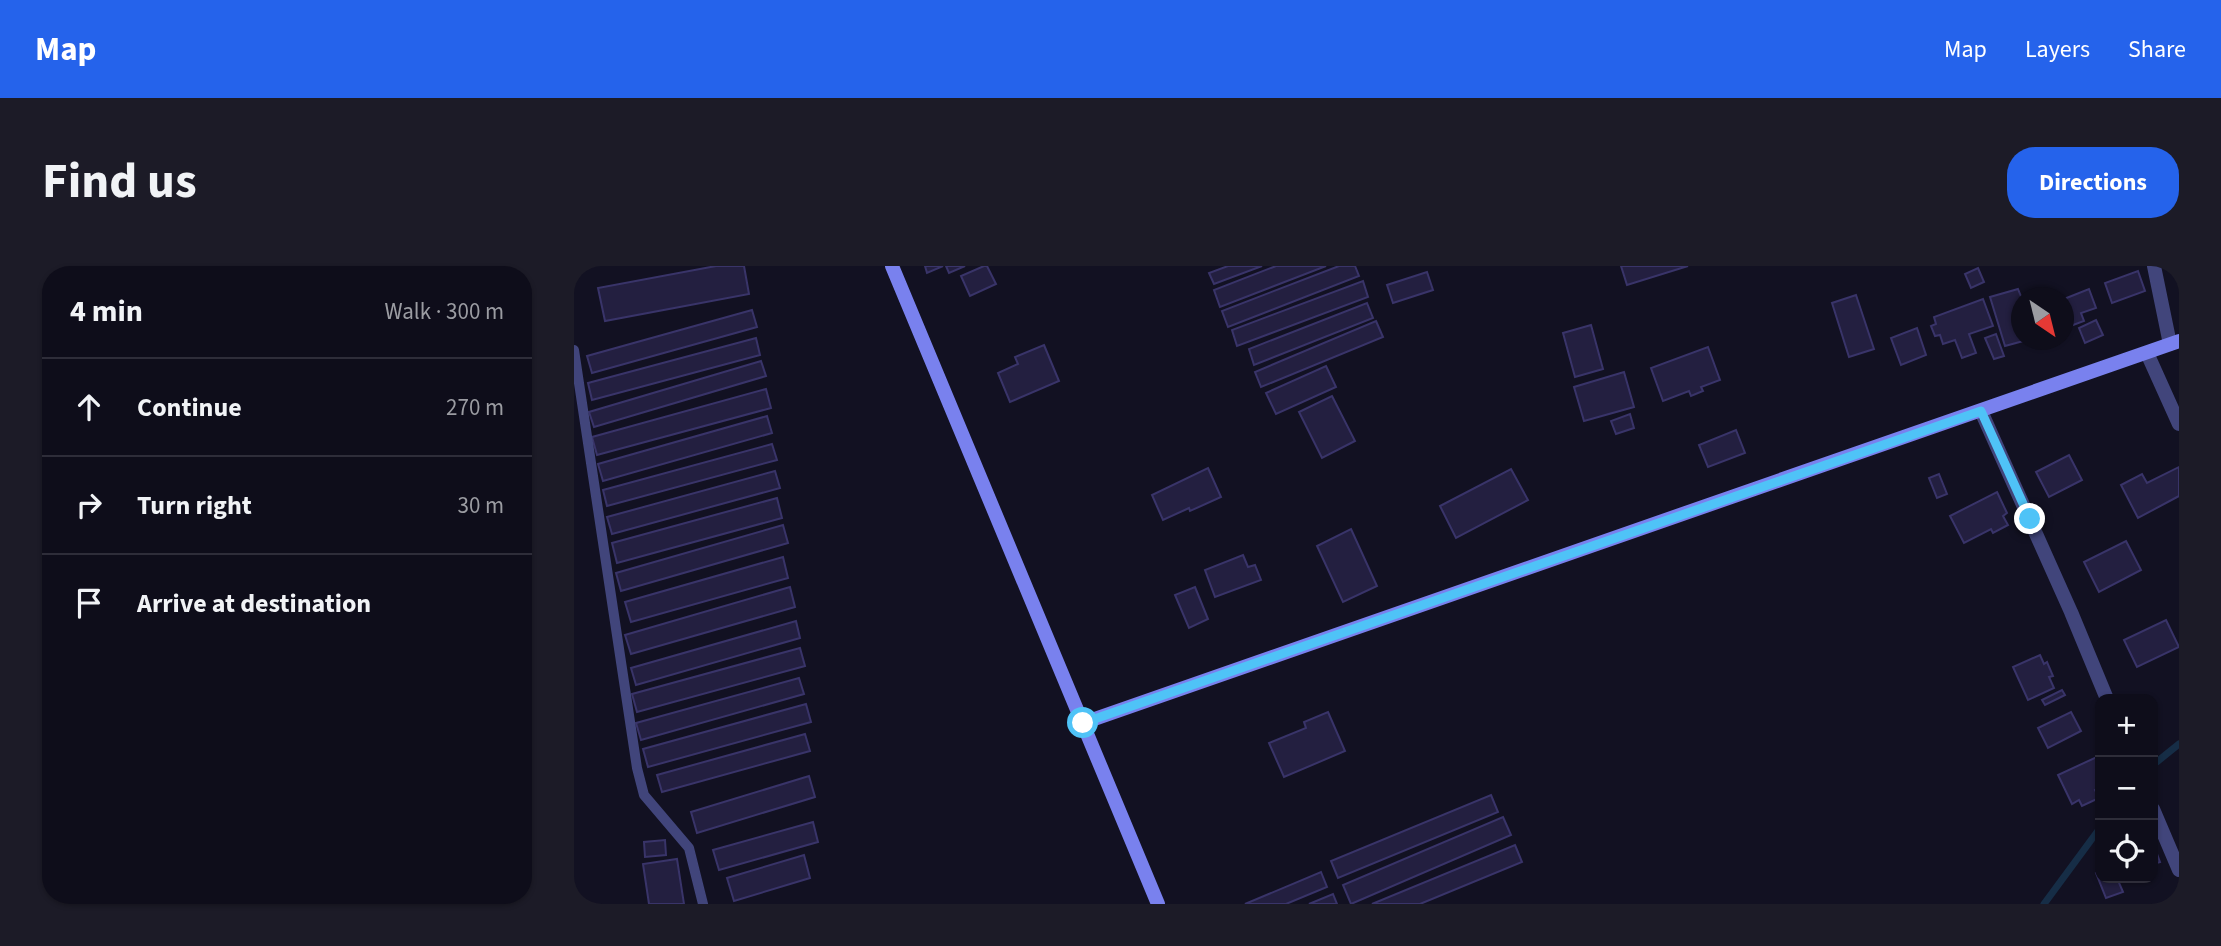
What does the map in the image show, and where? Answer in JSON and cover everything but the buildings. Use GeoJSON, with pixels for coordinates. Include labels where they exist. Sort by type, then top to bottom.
{"type":"FeatureCollection","features":[{"type":"Feature","properties":{"kind":"street"},"geometry":{"type":"LineString","coordinates":[[892,266],[1158,904]]}},
{"type":"Feature","properties":{"kind":"street"},"geometry":{"type":"LineString","coordinates":[[1083,723],[2175,343],[2154,266]]}},
{"type":"Feature","properties":{"kind":"street"},"geometry":{"type":"LineString","coordinates":[[2147,353],[2179,424]]}},
{"type":"Feature","properties":{"kind":"street"},"geometry":{"type":"LineString","coordinates":[[1981,411],[2105,694]]}},
{"type":"Feature","properties":{"kind":"street"},"geometry":{"type":"LineString","coordinates":[[2158,820],[2179,870]]}},
{"type":"Feature","properties":{"kind":"lane"},"geometry":{"type":"LineString","coordinates":[[574,350],[636,768],[644,794],[689,848],[703,904]]}},
{"type":"Feature","properties":{"kind":"waterway"},"geometry":{"type":"LineString","coordinates":[[2158,761],[2179,744]]}},
{"type":"Feature","properties":{"kind":"waterway"},"geometry":{"type":"LineString","coordinates":[[2044,904],[2095,835]]}},
{"type":"Feature","properties":{"kind":"route"},"geometry":{"type":"LineString","coordinates":[[1083,723],[1981,411],[2030,519]]}}]}
